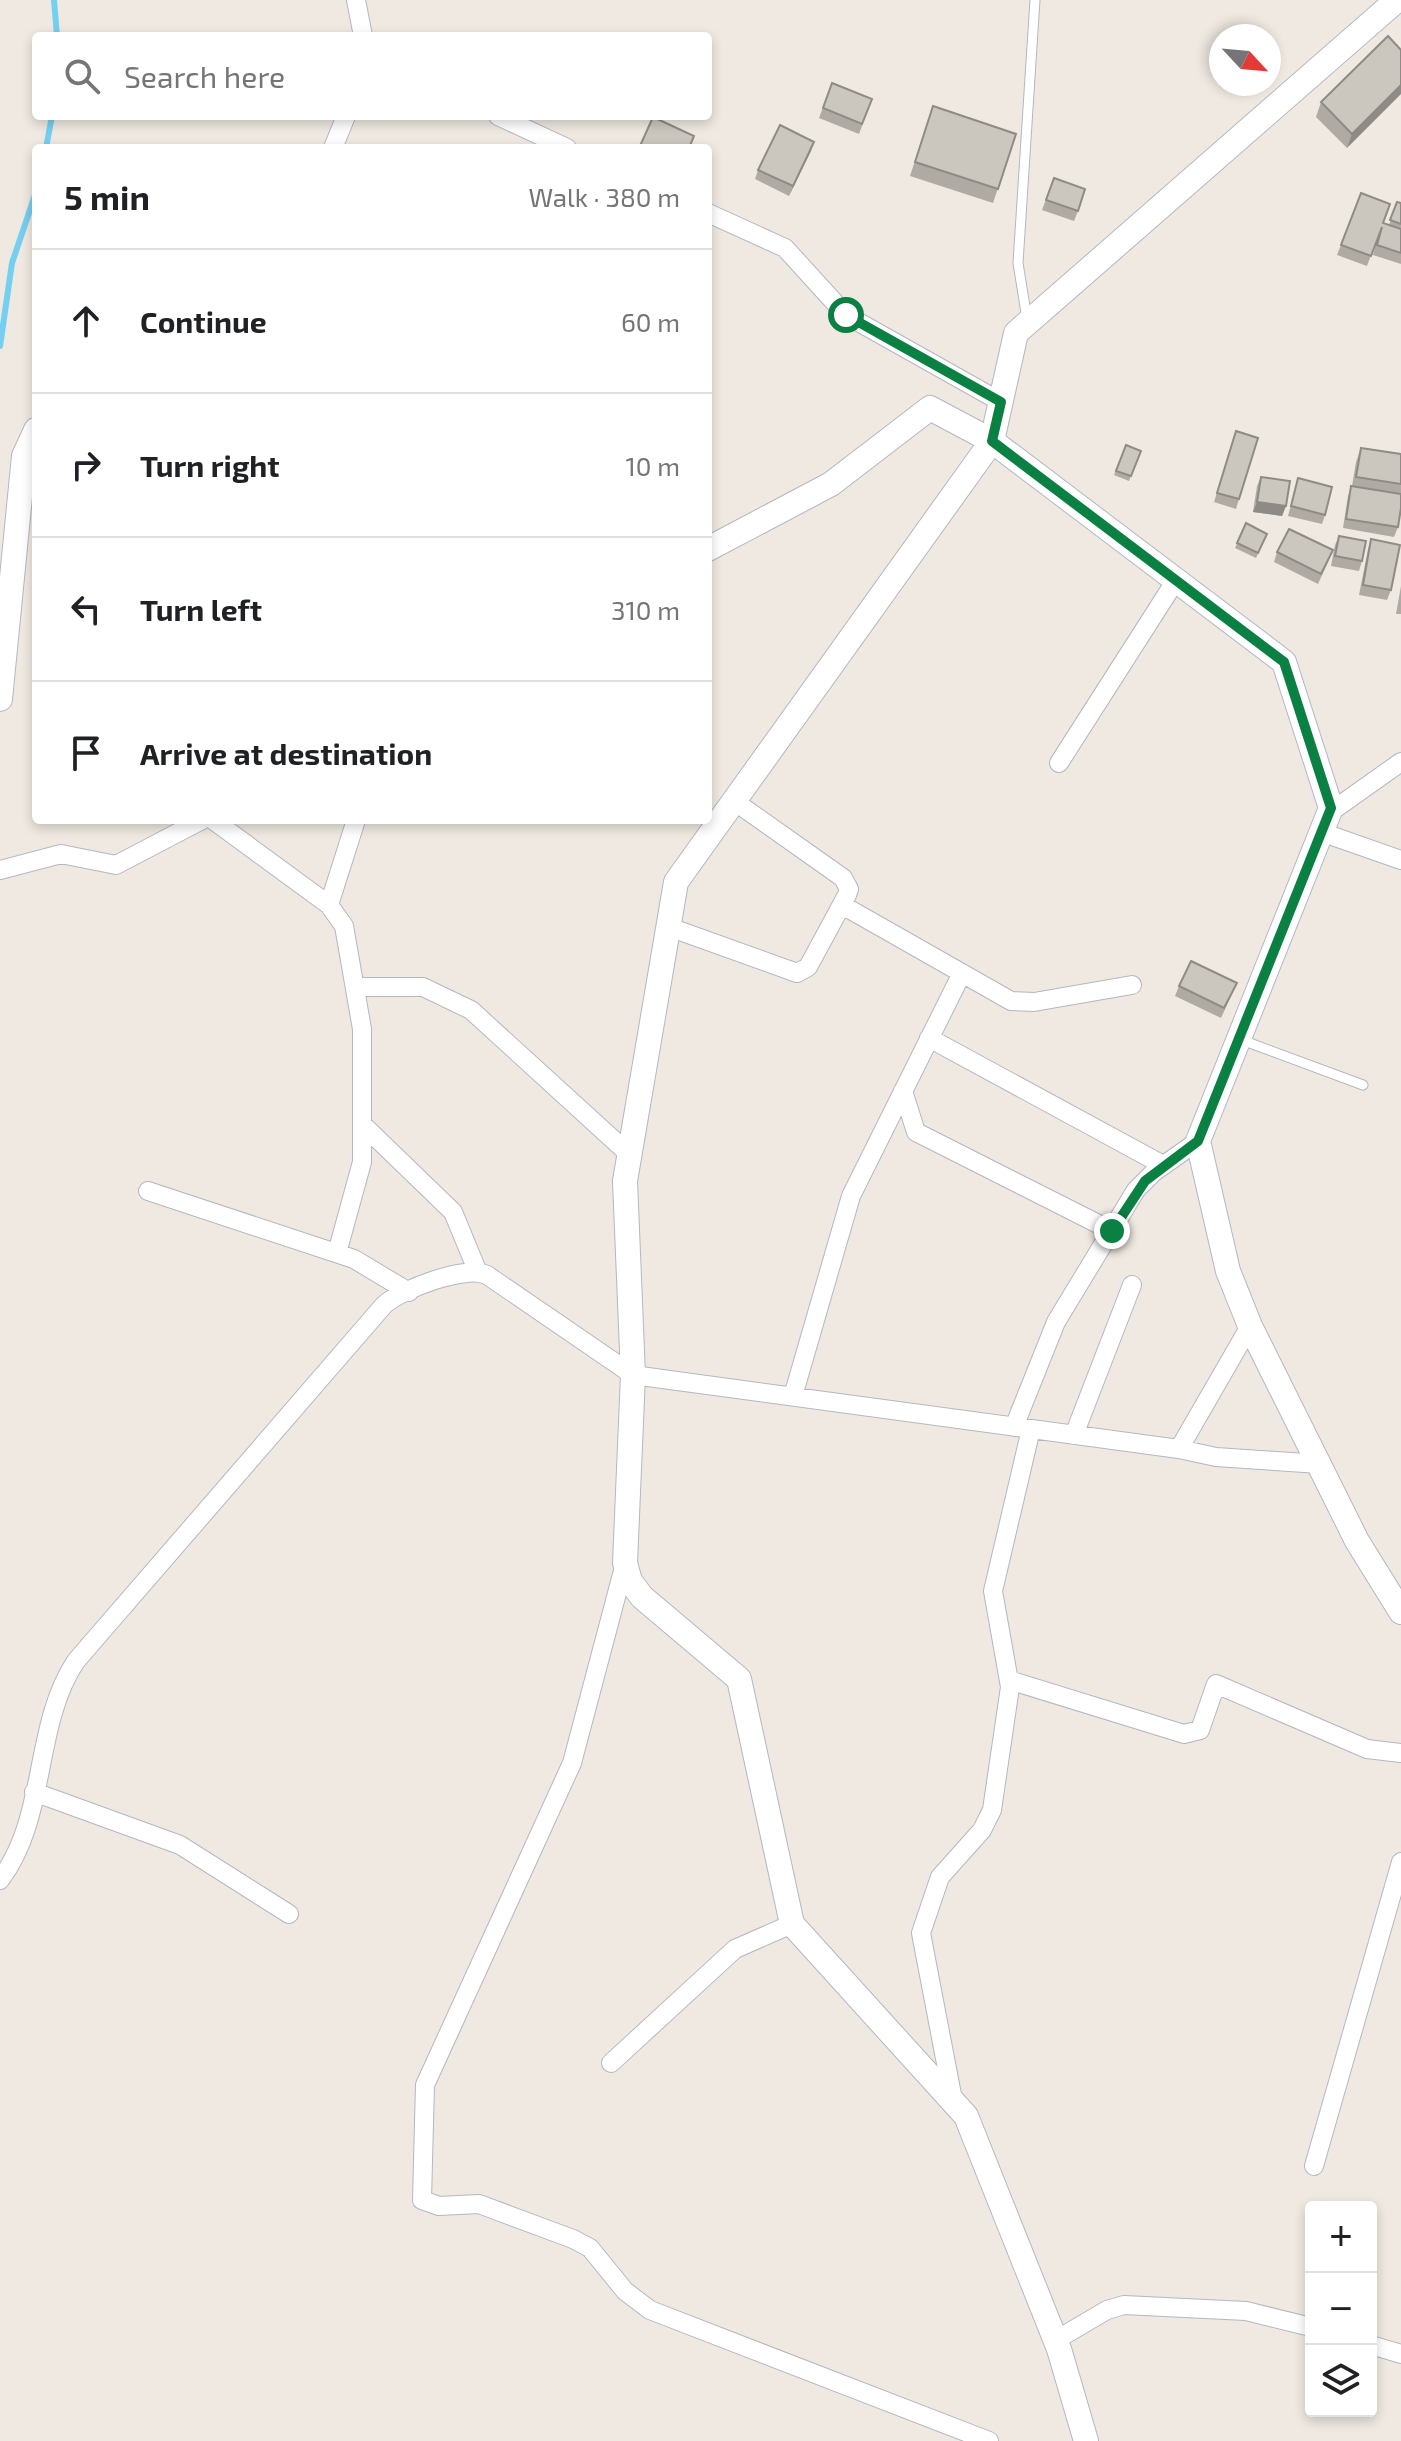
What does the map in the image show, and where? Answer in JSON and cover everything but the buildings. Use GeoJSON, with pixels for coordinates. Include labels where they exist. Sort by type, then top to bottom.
{"type":"FeatureCollection","features":[{"type":"Feature","properties":{"kind":"street"},"geometry":{"type":"LineString","coordinates":[[356,0],[362,32]]}},
{"type":"Feature","properties":{"kind":"street"},"geometry":{"type":"LineString","coordinates":[[989,2441],[650,2310],[625,2291],[590,2248],[573,2239],[479,2204],[439,2206],[422,2200],[425,2085],[572,1763],[625,1563],[633,1375],[625,1181],[676,882],[992,441],[1016,333],[1397,0]]}},
{"type":"Feature","properties":{"kind":"street"},"geometry":{"type":"LineString","coordinates":[[335,144],[344,120]]}},
{"type":"Feature","properties":{"kind":"street"},"geometry":{"type":"LineString","coordinates":[[507,120],[558,144]]}},
{"type":"Feature","properties":{"kind":"street"},"geometry":{"type":"LineString","coordinates":[[712,215],[792,252],[846,315],[1001,402]]}},
{"type":"Feature","properties":{"kind":"street"},"geometry":{"type":"LineString","coordinates":[[712,547],[831,484],[930,408],[992,441],[1284,662],[1325,822],[1401,860]]}},
{"type":"Feature","properties":{"kind":"street"},"geometry":{"type":"LineString","coordinates":[[0,699],[24,456],[32,439]]}},
{"type":"Feature","properties":{"kind":"street"},"geometry":{"type":"LineString","coordinates":[[1059,763],[1176,580]]}},
{"type":"Feature","properties":{"kind":"street"},"geometry":{"type":"LineString","coordinates":[[953,2103],[921,1933],[940,1877],[988,1821],[1009,1680],[993,1591],[1022,1428],[1056,1322],[1136,1190],[1163,1165],[1198,1141],[1325,822],[1401,762]]}},
{"type":"Feature","properties":{"kind":"street"},"geometry":{"type":"LineString","coordinates":[[669,927],[791,974],[808,967],[842,905],[849,889],[843,878],[734,801]]}},
{"type":"Feature","properties":{"kind":"street"},"geometry":{"type":"LineString","coordinates":[[0,870],[61,854],[116,865],[194,824]]}},
{"type":"Feature","properties":{"kind":"street"},"geometry":{"type":"LineString","coordinates":[[218,824],[329,905],[344,926],[362,1029],[362,1124],[360,1171],[337,1253]]}},
{"type":"Feature","properties":{"kind":"street"},"geometry":{"type":"LineString","coordinates":[[329,905],[355,824]]}},
{"type":"Feature","properties":{"kind":"street"},"geometry":{"type":"LineString","coordinates":[[842,905],[1011,1001],[1023,1003],[1132,985]]}},
{"type":"Feature","properties":{"kind":"street"},"geometry":{"type":"LineString","coordinates":[[793,1396],[851,1196],[962,973]]}},
{"type":"Feature","properties":{"kind":"street"},"geometry":{"type":"LineString","coordinates":[[355,987],[423,987],[471,1010],[630,1155]]}},
{"type":"Feature","properties":{"kind":"street"},"geometry":{"type":"LineString","coordinates":[[929,1038],[1163,1165]]}},
{"type":"Feature","properties":{"kind":"street"},"geometry":{"type":"LineString","coordinates":[[903,1091],[916,1132],[1112,1231]]}},
{"type":"Feature","properties":{"kind":"street"},"geometry":{"type":"LineString","coordinates":[[362,1124],[453,1212],[477,1270],[633,1375],[1179,1449],[1216,1457],[1320,1464]]}},
{"type":"Feature","properties":{"kind":"street"},"geometry":{"type":"LineString","coordinates":[[1198,1141],[1228,1271],[1250,1326],[1357,1541],[1397,1594]]}},
{"type":"Feature","properties":{"kind":"street"},"geometry":{"type":"LineString","coordinates":[[148,1191],[337,1253],[362,1263],[409,1292]]}},
{"type":"Feature","properties":{"kind":"street"},"geometry":{"type":"LineString","coordinates":[[0,1880],[20,1844],[60,1688],[76,1661],[384,1305],[409,1292],[477,1270]]}},
{"type":"Feature","properties":{"kind":"street"},"geometry":{"type":"LineString","coordinates":[[1074,1435],[1132,1285]]}},
{"type":"Feature","properties":{"kind":"street"},"geometry":{"type":"LineString","coordinates":[[1179,1449],[1250,1326]]}},
{"type":"Feature","properties":{"kind":"street"},"geometry":{"type":"LineString","coordinates":[[625,1563],[630,1581],[642,1597],[739,1679],[792,1924],[966,2116],[1056,2340],[1086,2441]]}},
{"type":"Feature","properties":{"kind":"street"},"geometry":{"type":"LineString","coordinates":[[1009,1680],[1184,1734],[1200,1730],[1216,1684],[1367,1749],[1401,1753]]}},
{"type":"Feature","properties":{"kind":"street"},"geometry":{"type":"LineString","coordinates":[[34,1792],[180,1845],[289,1914]]}},
{"type":"Feature","properties":{"kind":"street"},"geometry":{"type":"LineString","coordinates":[[1314,2166],[1401,1862]]}},
{"type":"Feature","properties":{"kind":"street"},"geometry":{"type":"LineString","coordinates":[[611,2063],[735,1949],[792,1924]]}},
{"type":"Feature","properties":{"kind":"street"},"geometry":{"type":"LineString","coordinates":[[1056,2340],[1107,2310],[1124,2305],[1246,2311],[1305,2326]]}},
{"type":"Feature","properties":{"kind":"street"},"geometry":{"type":"LineString","coordinates":[[1377,2347],[1401,2354]]}},
{"type":"Feature","properties":{"kind":"lane"},"geometry":{"type":"LineString","coordinates":[[1028,323],[1018,263],[1035,0]]}},
{"type":"Feature","properties":{"kind":"lane"},"geometry":{"type":"LineString","coordinates":[[1239,1039],[1363,1085]]}},
{"type":"Feature","properties":{"kind":"waterway"},"geometry":{"type":"LineString","coordinates":[[54,0],[57,32]]}},
{"type":"Feature","properties":{"kind":"waterway"},"geometry":{"type":"LineString","coordinates":[[47,144],[51,120]]}},
{"type":"Feature","properties":{"kind":"waterway"},"geometry":{"type":"LineString","coordinates":[[0,346],[12,263],[32,204]]}},
{"type":"Feature","properties":{"kind":"route"},"geometry":{"type":"LineString","coordinates":[[846,315],[1001,402],[992,441],[1284,662],[1331,808],[1198,1141],[1154,1172],[1136,1190],[1112,1231]]}}]}
